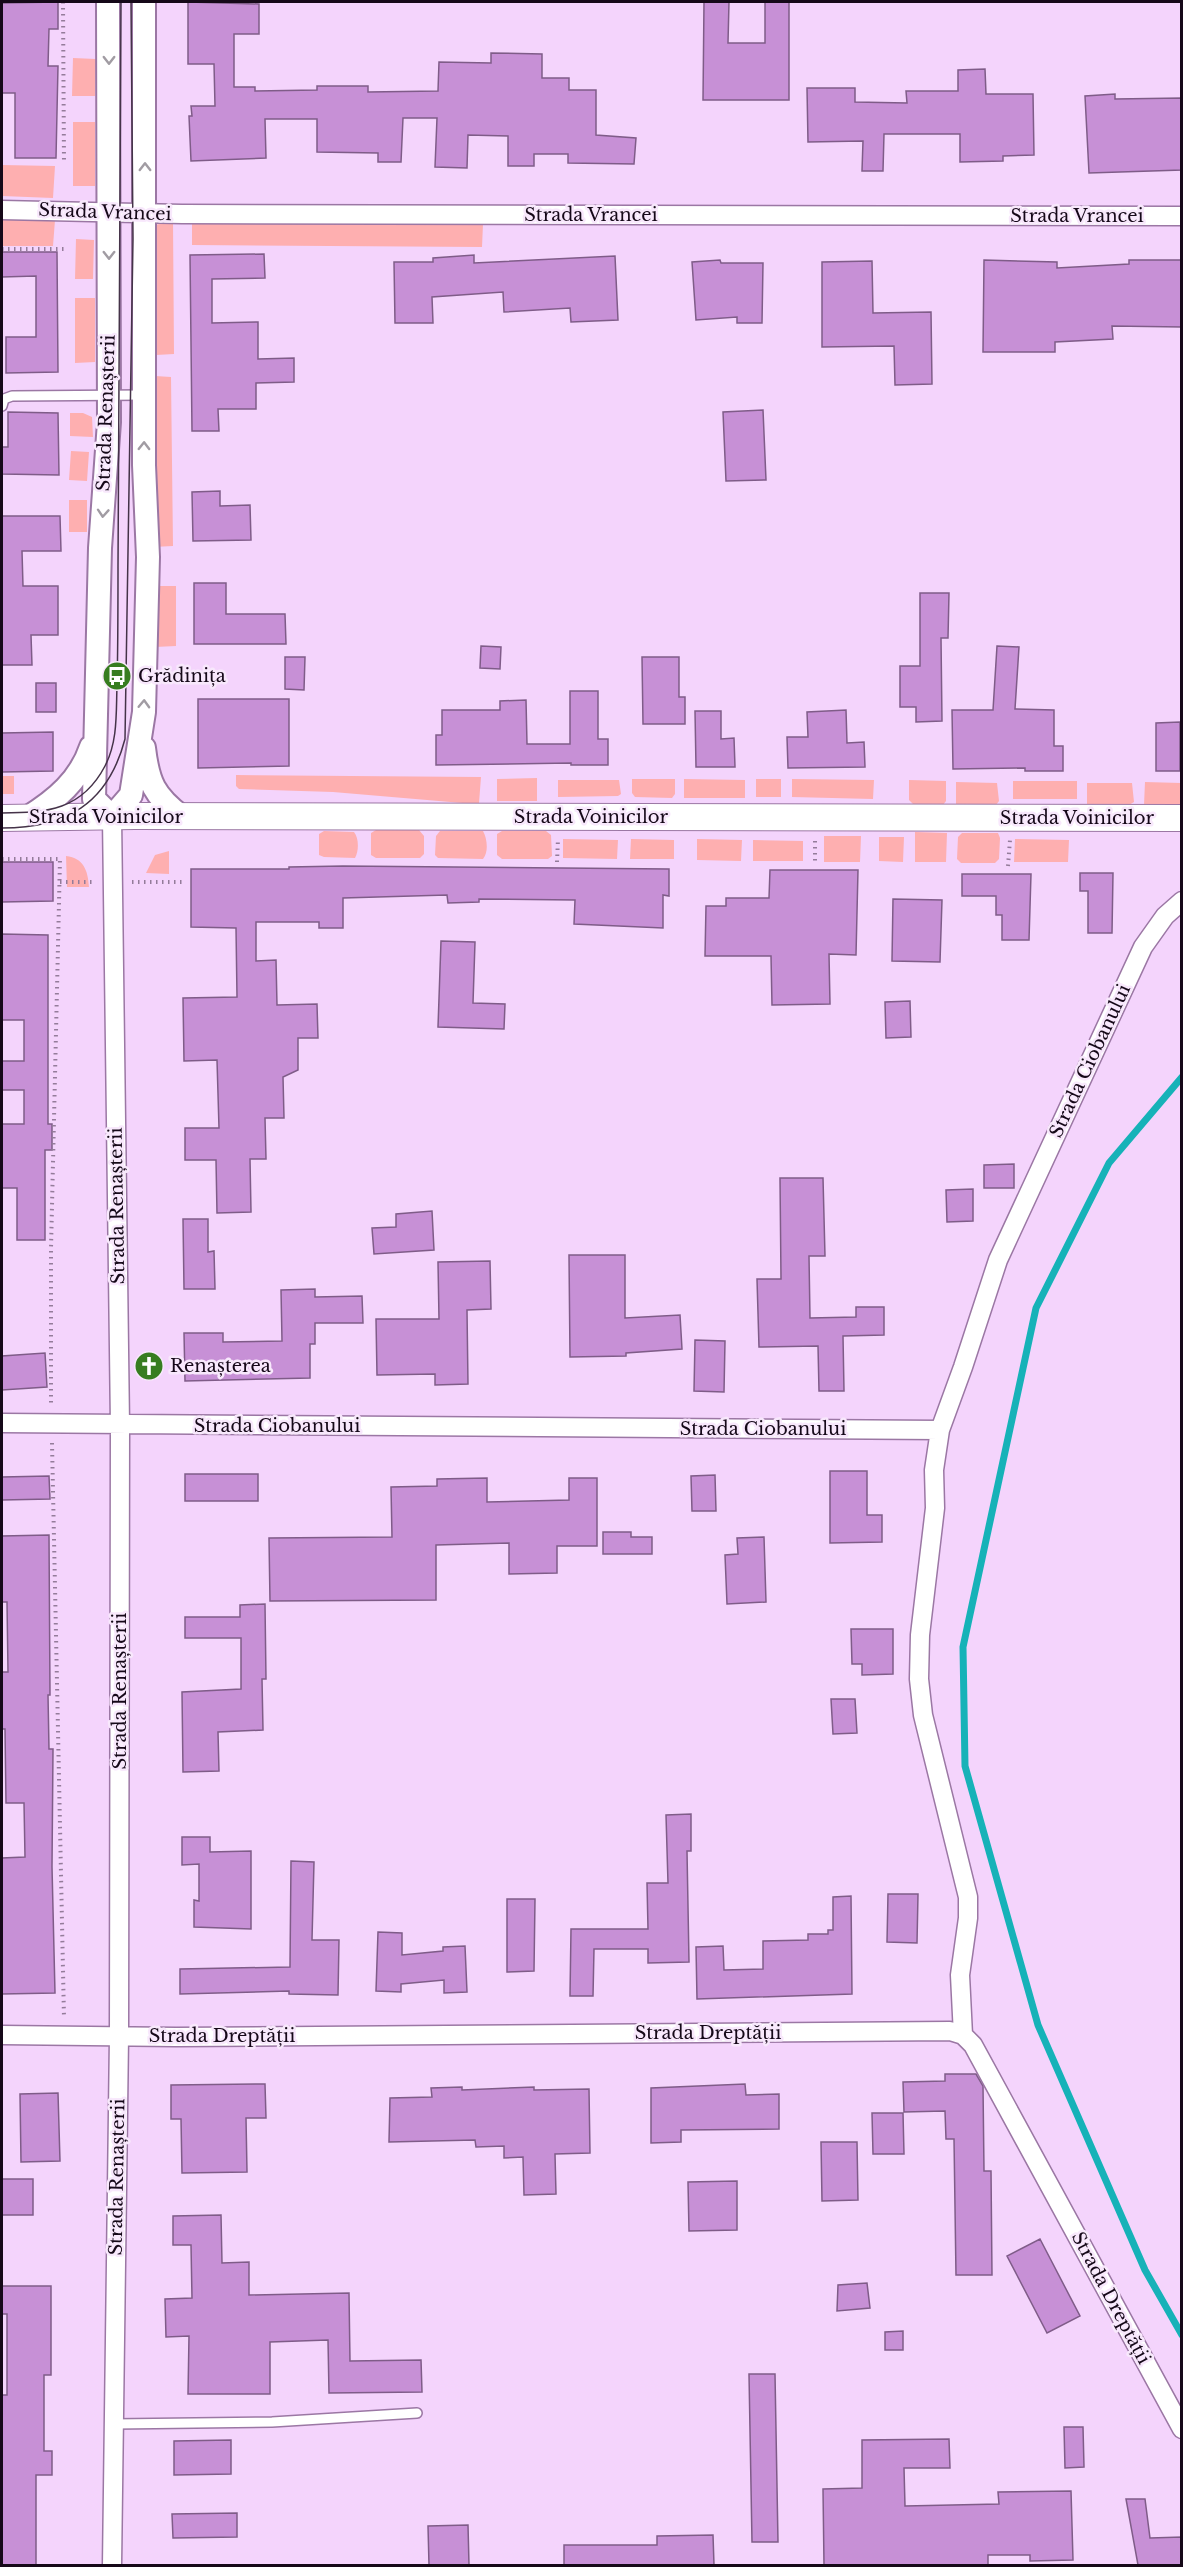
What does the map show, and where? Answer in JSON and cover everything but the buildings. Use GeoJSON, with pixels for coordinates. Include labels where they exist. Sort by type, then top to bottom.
{"type":"FeatureCollection","features":[{"type":"Feature","properties":{"kind":"main road","name":"Strada Voinicilor"},"geometry":{"type":"LineString","coordinates":[[2,818],[1182,818]]}},
{"type":"Feature","properties":{"kind":"street","name":"Strada Renașterii"},"geometry":{"type":"LineString","coordinates":[[108,2],[109,422],[100,548],[93,799],[112,818]]}},
{"type":"Feature","properties":{"kind":"street","name":"Strada Renașterii"},"geometry":{"type":"LineString","coordinates":[[112,2565],[119,2036],[120,1425],[112,818],[131,795],[142,734],[148,557],[144,465],[144,2]]}},
{"type":"Feature","properties":{"kind":"street","name":"Strada Vrancei"},"geometry":{"type":"LineString","coordinates":[[2,210],[145,213],[1182,216]]}},
{"type":"Feature","properties":{"kind":"street"},"geometry":{"type":"LineString","coordinates":[[27,818],[59,795],[75,779],[87,760],[96,728]]}},
{"type":"Feature","properties":{"kind":"street"},"geometry":{"type":"LineString","coordinates":[[142,734],[146,762],[154,790],[165,804],[182,817]]}},
{"type":"Feature","properties":{"kind":"street","name":"Strada Ciobanului"},"geometry":{"type":"LineString","coordinates":[[2,1423],[940,1430],[998,1260],[1044,1159],[1143,947],[1165,916],[1182,902]]}},
{"type":"Feature","properties":{"kind":"street"},"geometry":{"type":"LineString","coordinates":[[940,1430],[934,1470],[935,1508],[920,1635],[919,1679],[923,1715],[968,1897],[969,1918],[960,1975],[963,2035]]}},
{"type":"Feature","properties":{"kind":"street","name":"Strada Dreptății"},"geometry":{"type":"LineString","coordinates":[[2,2035],[951,2031],[963,2035],[973,2045],[1182,2429]]}},
{"type":"Feature","properties":{"kind":"lane"},"geometry":{"type":"LineString","coordinates":[[2,417],[4,399],[12,396],[145,395]]}},
{"type":"Feature","properties":{"kind":"lane"},"geometry":{"type":"LineString","coordinates":[[114,2424],[272,2422],[417,2413]]}},
{"type":"Feature","properties":{"kind":"path"},"geometry":{"type":"LineString","coordinates":[[63,2],[64,164]]}},
{"type":"Feature","properties":{"kind":"path"},"geometry":{"type":"LineString","coordinates":[[2,249],[64,249]]}},
{"type":"Feature","properties":{"kind":"path"},"geometry":{"type":"LineString","coordinates":[[557,862],[558,833]]}},
{"type":"Feature","properties":{"kind":"path"},"geometry":{"type":"LineString","coordinates":[[815,835],[816,864]]}},
{"type":"Feature","properties":{"kind":"path"},"geometry":{"type":"LineString","coordinates":[[1008,866],[1010,836]]}},
{"type":"Feature","properties":{"kind":"path"},"geometry":{"type":"LineString","coordinates":[[2,859],[25,859]]}},
{"type":"Feature","properties":{"kind":"shaded area"},"geometry":{"type":"Polygon","coordinates":[[[73,58],[96,59],[95,96],[72,96],[73,58]]]}},
{"type":"Feature","properties":{"kind":"shaded area"},"geometry":{"type":"Polygon","coordinates":[[[73,122],[95,122],[95,186],[73,186],[73,122]]]}},
{"type":"Feature","properties":{"kind":"shaded area"},"geometry":{"type":"Polygon","coordinates":[[[2,165],[55,166],[53,198],[2,196],[2,165]]]}},
{"type":"Feature","properties":{"kind":"shaded area"},"geometry":{"type":"Polygon","coordinates":[[[2,220],[55,220],[53,246],[2,246],[2,220]]]}},
{"type":"Feature","properties":{"kind":"shaded area"},"geometry":{"type":"Polygon","coordinates":[[[173,221],[174,354],[156,355],[155,225],[173,221]]]}},
{"type":"Feature","properties":{"kind":"shaded area"},"geometry":{"type":"Polygon","coordinates":[[[192,222],[483,224],[482,247],[192,245],[192,222]]]}},
{"type":"Feature","properties":{"kind":"shaded area"},"geometry":{"type":"Polygon","coordinates":[[[76,239],[94,240],[93,279],[75,279],[76,239]]]}},
{"type":"Feature","properties":{"kind":"shaded area"},"geometry":{"type":"Polygon","coordinates":[[[75,298],[95,298],[95,362],[75,363],[75,298]]]}},
{"type":"Feature","properties":{"kind":"shaded area"},"geometry":{"type":"Polygon","coordinates":[[[155,376],[171,377],[173,546],[153,547],[155,376]]]}},
{"type":"Feature","properties":{"kind":"shaded area"},"geometry":{"type":"Polygon","coordinates":[[[70,413],[83,413],[92,417],[93,437],[70,436],[70,413]]]}},
{"type":"Feature","properties":{"kind":"shaded area"},"geometry":{"type":"Polygon","coordinates":[[[71,451],[89,452],[87,481],[69,480],[71,451]]]}},
{"type":"Feature","properties":{"kind":"shaded area"},"geometry":{"type":"Polygon","coordinates":[[[69,500],[87,500],[87,532],[69,532],[69,500]]]}},
{"type":"Feature","properties":{"kind":"shaded area"},"geometry":{"type":"Polygon","coordinates":[[[154,586],[176,586],[176,646],[155,647],[154,586]]]}},
{"type":"Feature","properties":{"kind":"shaded area"},"geometry":{"type":"Polygon","coordinates":[[[236,775],[481,777],[479,803],[474,804],[333,792],[239,789],[236,786],[236,775]]]}},
{"type":"Feature","properties":{"kind":"shaded area"},"geometry":{"type":"Polygon","coordinates":[[[2,776],[14,776],[14,794],[2,794],[2,776]]]}},
{"type":"Feature","properties":{"kind":"shaded area"},"geometry":{"type":"Polygon","coordinates":[[[537,778],[537,801],[497,801],[497,779],[537,778]]]}},
{"type":"Feature","properties":{"kind":"shaded area"},"geometry":{"type":"Polygon","coordinates":[[[632,779],[675,779],[675,794],[672,798],[635,797],[632,793],[632,779]]]}},
{"type":"Feature","properties":{"kind":"shaded area"},"geometry":{"type":"Polygon","coordinates":[[[684,779],[745,780],[745,798],[684,798],[684,779]]]}},
{"type":"Feature","properties":{"kind":"shaded area"},"geometry":{"type":"Polygon","coordinates":[[[756,779],[781,779],[781,797],[756,797],[756,779]]]}},
{"type":"Feature","properties":{"kind":"shaded area"},"geometry":{"type":"Polygon","coordinates":[[[792,779],[874,780],[873,799],[792,797],[792,779]]]}},
{"type":"Feature","properties":{"kind":"shaded area"},"geometry":{"type":"Polygon","coordinates":[[[558,780],[619,780],[621,794],[618,796],[558,797],[558,780]]]}},
{"type":"Feature","properties":{"kind":"shaded area"},"geometry":{"type":"Polygon","coordinates":[[[909,780],[946,781],[946,801],[943,805],[913,804],[909,800],[909,780]]]}},
{"type":"Feature","properties":{"kind":"shaded area"},"geometry":{"type":"Polygon","coordinates":[[[1013,781],[1077,781],[1077,799],[1013,799],[1013,781]]]}},
{"type":"Feature","properties":{"kind":"shaded area"},"geometry":{"type":"Polygon","coordinates":[[[956,782],[997,783],[999,801],[996,805],[956,805],[956,782]]]}},
{"type":"Feature","properties":{"kind":"shaded area"},"geometry":{"type":"Polygon","coordinates":[[[1145,782],[1181,783],[1181,806],[1144,805],[1145,782]]]}},
{"type":"Feature","properties":{"kind":"shaded area"},"geometry":{"type":"Polygon","coordinates":[[[1087,783],[1132,783],[1134,802],[1129,805],[1087,804],[1087,783]]]}},
{"type":"Feature","properties":{"kind":"shaded area"},"geometry":{"type":"Polygon","coordinates":[[[376,830],[419,830],[424,836],[424,854],[420,858],[376,858],[371,855],[371,833],[376,830]]]}},
{"type":"Feature","properties":{"kind":"shaded area"},"geometry":{"type":"Polygon","coordinates":[[[324,831],[354,832],[358,845],[355,858],[319,855],[319,834],[324,831]]]}},
{"type":"Feature","properties":{"kind":"shaded area"},"geometry":{"type":"Polygon","coordinates":[[[440,831],[483,831],[487,845],[485,856],[483,859],[438,858],[435,855],[436,836],[440,831]]]}},
{"type":"Feature","properties":{"kind":"shaded area"},"geometry":{"type":"Polygon","coordinates":[[[502,831],[546,831],[551,835],[552,856],[548,859],[502,859],[497,855],[497,834],[502,831]]]}},
{"type":"Feature","properties":{"kind":"shaded area"},"geometry":{"type":"Polygon","coordinates":[[[915,832],[947,833],[946,862],[915,862],[915,832]]]}},
{"type":"Feature","properties":{"kind":"shaded area"},"geometry":{"type":"Polygon","coordinates":[[[962,833],[998,833],[1000,838],[999,859],[995,863],[961,863],[957,859],[958,837],[962,833]]]}},
{"type":"Feature","properties":{"kind":"shaded area"},"geometry":{"type":"Polygon","coordinates":[[[824,836],[861,836],[860,862],[824,862],[824,836]]]}},
{"type":"Feature","properties":{"kind":"shaded area"},"geometry":{"type":"Polygon","coordinates":[[[879,837],[904,837],[903,862],[879,861],[879,837]]]}},
{"type":"Feature","properties":{"kind":"shaded area"},"geometry":{"type":"Polygon","coordinates":[[[563,839],[618,840],[617,859],[563,858],[563,839]]]}},
{"type":"Feature","properties":{"kind":"shaded area"},"geometry":{"type":"Polygon","coordinates":[[[631,839],[674,840],[674,859],[630,859],[631,839]]]}},
{"type":"Feature","properties":{"kind":"shaded area"},"geometry":{"type":"Polygon","coordinates":[[[697,839],[742,840],[741,861],[697,860],[697,839]]]}},
{"type":"Feature","properties":{"kind":"shaded area"},"geometry":{"type":"Polygon","coordinates":[[[1015,839],[1069,840],[1068,862],[1014,862],[1015,839]]]}},
{"type":"Feature","properties":{"kind":"shaded area"},"geometry":{"type":"Polygon","coordinates":[[[753,840],[803,841],[803,861],[753,861],[753,840]]]}},
{"type":"Feature","properties":{"kind":"shaded area"},"geometry":{"type":"Polygon","coordinates":[[[169,851],[169,874],[146,873],[155,855],[169,851]]]}},
{"type":"Feature","properties":{"kind":"shaded area"},"geometry":{"type":"Polygon","coordinates":[[[66,856],[77,859],[84,866],[89,887],[67,887],[66,856]]]}},
{"type":"Feature","properties":{"kind":"waterway"},"geometry":{"type":"LineString","coordinates":[[1182,1077],[1109,1163],[1036,1308],[963,1647],[965,1766],[1038,2025],[1145,2270],[1182,2335]]}},
{"type":"Feature","properties":{"kind":"tram line"},"geometry":{"type":"LineString","coordinates":[[2,813],[48,810],[62,806],[86,792],[105,766],[114,737],[118,642],[121,2]]}},
{"type":"Feature","properties":{"kind":"tram line"},"geometry":{"type":"LineString","coordinates":[[2,828],[46,823],[65,817],[81,808],[108,780],[125,739],[133,239],[131,2]]}},
{"type":"Feature","properties":{"kind":"place","name":"Grădinița"},"geometry":{"type":"Point","coordinates":[117,676]}},
{"type":"Feature","properties":{"kind":"place","name":"Renașterea"},"geometry":{"type":"Point","coordinates":[149,1366]}}]}
